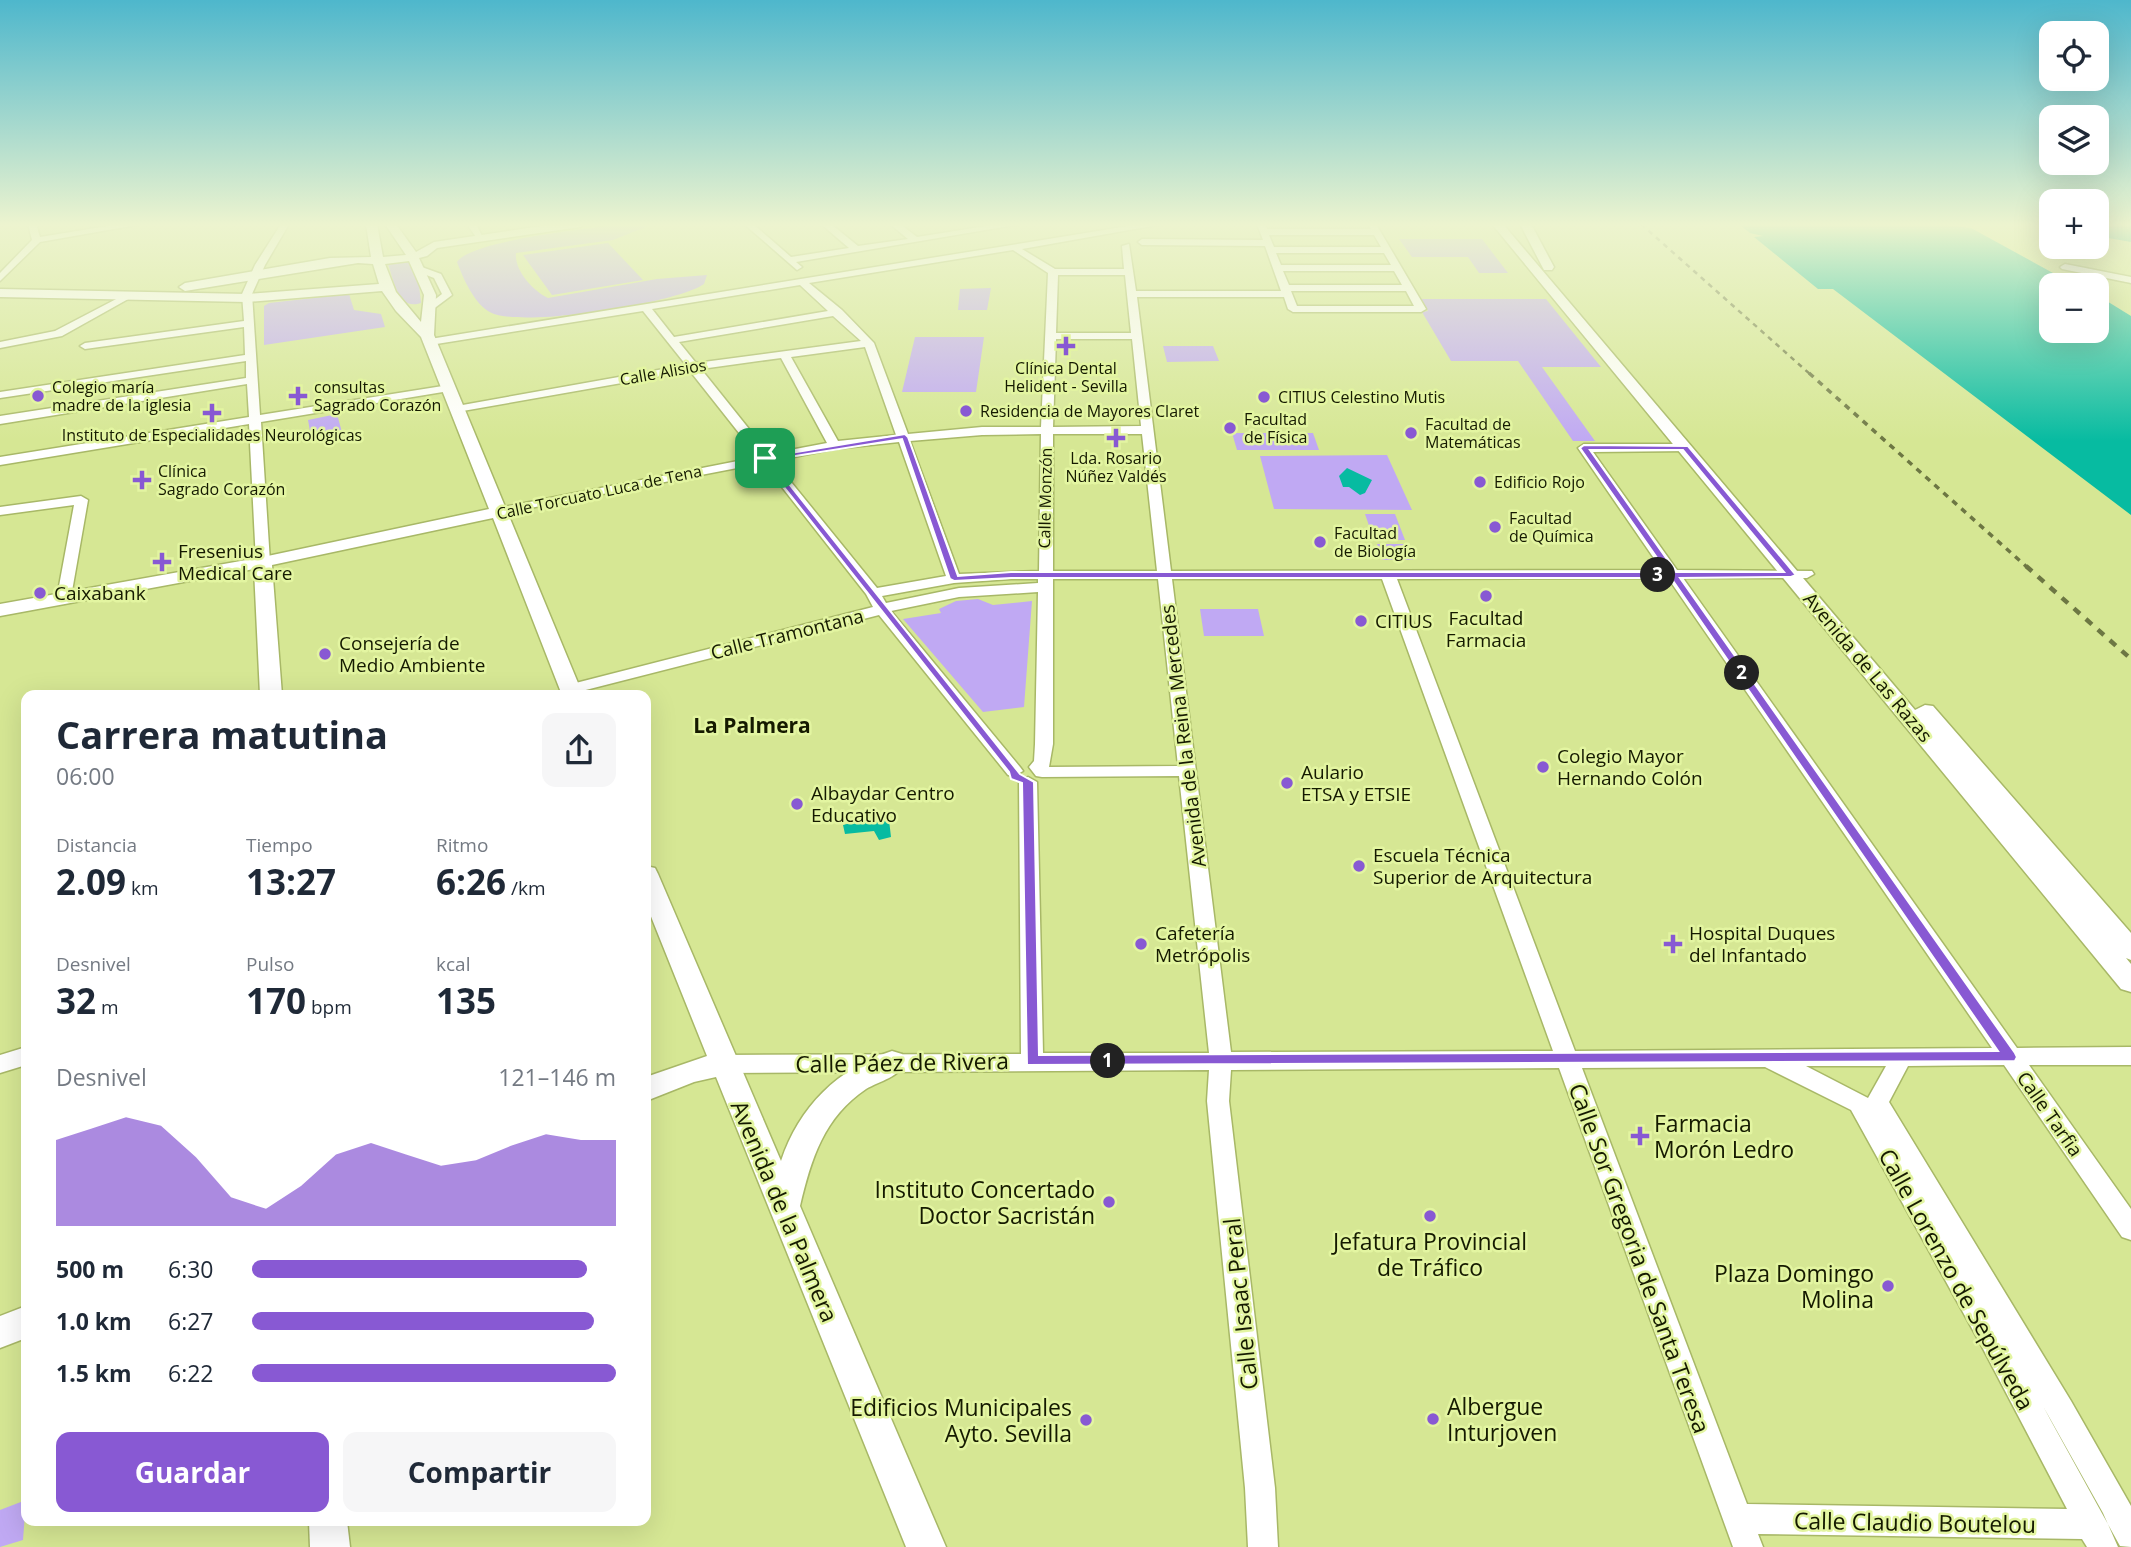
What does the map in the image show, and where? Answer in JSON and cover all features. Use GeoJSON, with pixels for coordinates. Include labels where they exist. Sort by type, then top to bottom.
{"type":"FeatureCollection","features":[{"type":"Feature","properties":{"kind":"main road"},"geometry":{"type":"LineString","coordinates":[[80,296],[270,296]]}},
{"type":"Feature","properties":{"kind":"main road"},"geometry":{"type":"LineString","coordinates":[[125,298],[135,296]]}},
{"type":"Feature","properties":{"kind":"main road"},"geometry":{"type":"LineString","coordinates":[[390,296],[429,339],[571,690]]}},
{"type":"Feature","properties":{"kind":"main road"},"geometry":{"type":"LineString","coordinates":[[429,339],[430,296]]}},
{"type":"Feature","properties":{"kind":"main road","name":"Avenida de Las Razas"},"geometry":{"type":"LineString","coordinates":[[1564,296],[1686,448],[2131,950]]}},
{"type":"Feature","properties":{"kind":"main road","name":"Avenida de Las Razas"},"geometry":{"type":"LineString","coordinates":[[1565,296],[1799,575],[2131,982]]}},
{"type":"Feature","properties":{"kind":"main road","name":"Calle Torcuato Luca de Tena"},"geometry":{"type":"LineString","coordinates":[[0,610],[263,562],[499,512]]}},
{"type":"Feature","properties":{"kind":"main road"},"geometry":{"type":"LineString","coordinates":[[263,562],[271,690]]}},
{"type":"Feature","properties":{"kind":"main road","name":"Calle Torcuato Luca de Tena"},"geometry":{"type":"LineString","coordinates":[[0,618],[211,576],[263,562]]}},
{"type":"Feature","properties":{"kind":"main road","name":"Avenida de la Palmera"},"geometry":{"type":"LineString","coordinates":[[651,886],[926,1547]]}},
{"type":"Feature","properties":{"kind":"main road"},"geometry":{"type":"LineString","coordinates":[[784,1208],[797,1153],[815,1118],[848,1086],[892,1062]]}},
{"type":"Feature","properties":{"kind":"main road"},"geometry":{"type":"LineString","coordinates":[[651,1087],[689,1072],[724,1064]]}},
{"type":"Feature","properties":{"kind":"main road"},"geometry":{"type":"LineString","coordinates":[[0,1332],[21,1324]]}},
{"type":"Feature","properties":{"kind":"main road"},"geometry":{"type":"LineString","coordinates":[[328,1526],[330,1547]]}},
{"type":"Feature","properties":{"kind":"street"},"geometry":{"type":"LineString","coordinates":[[429,339],[719,296]]}},
{"type":"Feature","properties":{"kind":"street"},"geometry":{"type":"LineString","coordinates":[[822,296],[869,342],[954,579]]}},
{"type":"Feature","properties":{"kind":"street","name":"Calle Monzón"},"geometry":{"type":"LineString","coordinates":[[1032,1061],[1030,773],[1042,763],[1044,744],[1046,430],[1052,296]]}},
{"type":"Feature","properties":{"kind":"street","name":"Avenida de la Reina Mercedes"},"geometry":{"type":"LineString","coordinates":[[1132,296],[1221,1060]]}},
{"type":"Feature","properties":{"kind":"street"},"geometry":{"type":"LineString","coordinates":[[1289,296],[1293,309],[1421,309],[1414,296]]}},
{"type":"Feature","properties":{"kind":"street"},"geometry":{"type":"LineString","coordinates":[[0,345],[58,334],[125,298]]}},
{"type":"Feature","properties":{"kind":"street"},"geometry":{"type":"LineString","coordinates":[[247,298],[263,562]]}},
{"type":"Feature","properties":{"kind":"street"},"geometry":{"type":"LineString","coordinates":[[646,308],[873,593],[882,609],[1030,773],[1187,771]]}},
{"type":"Feature","properties":{"kind":"street"},"geometry":{"type":"LineString","coordinates":[[672,340],[838,312]]}},
{"type":"Feature","properties":{"kind":"street"},"geometry":{"type":"LineString","coordinates":[[147,337],[150,322]]}},
{"type":"Feature","properties":{"kind":"street"},"geometry":{"type":"LineString","coordinates":[[85,346],[248,323]]}},
{"type":"Feature","properties":{"kind":"street"},"geometry":{"type":"LineString","coordinates":[[1050,336],[1137,336]]}},
{"type":"Feature","properties":{"kind":"street","name":"Calle Alisios"},"geometry":{"type":"LineString","coordinates":[[457,409],[694,367],[869,342]]}},
{"type":"Feature","properties":{"kind":"street"},"geometry":{"type":"LineString","coordinates":[[783,353],[834,446]]}},
{"type":"Feature","properties":{"kind":"street"},"geometry":{"type":"LineString","coordinates":[[0,395],[250,357]]}},
{"type":"Feature","properties":{"kind":"street"},"geometry":{"type":"LineString","coordinates":[[0,420],[252,380]]}},
{"type":"Feature","properties":{"kind":"street"},"geometry":{"type":"LineString","coordinates":[[0,461],[449,388]]}},
{"type":"Feature","properties":{"kind":"street","name":"Calle Torcuato Luca de Tena"},"geometry":{"type":"LineString","coordinates":[[499,512],[765,458],[905,437],[982,431],[1147,430]]}},
{"type":"Feature","properties":{"kind":"street","name":"Calle Tarfia"},"geometry":{"type":"LineString","coordinates":[[1686,448],[1584,448],[2131,1230]]}},
{"type":"Feature","properties":{"kind":"street"},"geometry":{"type":"LineString","coordinates":[[0,511],[80,500],[64,597]]}},
{"type":"Feature","properties":{"kind":"street","name":"Calle Tramontana"},"geometry":{"type":"LineString","coordinates":[[873,593],[954,579],[1046,581],[1164,575],[1799,575]]}},
{"type":"Feature","properties":{"kind":"street","name":"Calle Sor Gregoria de Santa Teresa"},"geometry":{"type":"LineString","coordinates":[[1388,575],[1743,1533]]}},
{"type":"Feature","properties":{"kind":"street","name":"Calle Tramontana"},"geometry":{"type":"LineString","coordinates":[[579,690],[882,609],[895,603],[1046,581]]}},
{"type":"Feature","properties":{"kind":"street","name":"Calle Páez de Rivera"},"geometry":{"type":"LineString","coordinates":[[724,1064],[2131,1056]]}},
{"type":"Feature","properties":{"kind":"street","name":"Calle Lorenzo de Sepúlveda"},"geometry":{"type":"LineString","coordinates":[[1767,1057],[1859,1102],[2097,1535]]}},
{"type":"Feature","properties":{"kind":"street","name":"Calle Lorenzo de Sepúlveda"},"geometry":{"type":"LineString","coordinates":[[1902,1057],[1877,1102],[2061,1411],[2131,1535]]}},
{"type":"Feature","properties":{"kind":"street"},"geometry":{"type":"LineString","coordinates":[[0,1064],[21,1058]]}},
{"type":"Feature","properties":{"kind":"street","name":"Calle Isaac Peral"},"geometry":{"type":"LineString","coordinates":[[1221,1060],[1218,1101],[1260,1488],[1263,1547]]}},
{"type":"Feature","properties":{"kind":"street","name":"Calle Claudio Boutelou"},"geometry":{"type":"LineString","coordinates":[[1743,1533],[2097,1535]]}},
{"type":"Feature","properties":{"kind":"shaded area"},"geometry":{"type":"Polygon","coordinates":[[[350,296],[354,310],[381,314],[385,327],[264,345],[264,306],[269,303],[350,296]]]}},
{"type":"Feature","properties":{"kind":"shaded area"},"geometry":{"type":"Polygon","coordinates":[[[400,296],[420,296],[421,303],[407,303],[400,296]]]}},
{"type":"Feature","properties":{"kind":"shaded area"},"geometry":{"type":"Polygon","coordinates":[[[474,296],[672,296],[596,312],[529,317],[504,316],[488,311],[474,296]]]}},
{"type":"Feature","properties":{"kind":"shaded area"},"geometry":{"type":"Polygon","coordinates":[[[959,296],[990,296],[987,310],[958,310],[959,296]]]}},
{"type":"Feature","properties":{"kind":"shaded area"},"geometry":{"type":"Polygon","coordinates":[[[1420,299],[1546,299],[1601,367],[1542,367],[1595,441],[1573,441],[1518,361],[1451,361],[1422,312],[1428,311],[1420,299]]]}},
{"type":"Feature","properties":{"kind":"shaded area"},"geometry":{"type":"Polygon","coordinates":[[[915,337],[984,337],[976,392],[902,392],[915,337]]]}},
{"type":"Feature","properties":{"kind":"shaded area"},"geometry":{"type":"Polygon","coordinates":[[[1163,346],[1213,346],[1219,361],[1167,362],[1163,346]]]}},
{"type":"Feature","properties":{"kind":"shaded area"},"geometry":{"type":"Polygon","coordinates":[[[337,414],[343,436],[312,442],[308,420],[337,414]]]}},
{"type":"Feature","properties":{"kind":"shaded area"},"geometry":{"type":"Polygon","coordinates":[[[1232,433],[1313,433],[1319,450],[1237,450],[1232,433]]]}},
{"type":"Feature","properties":{"kind":"shaded area"},"geometry":{"type":"Polygon","coordinates":[[[1387,455],[1412,510],[1274,509],[1260,456],[1387,455]]]}},
{"type":"Feature","properties":{"kind":"shaded area"},"geometry":{"type":"Polygon","coordinates":[[[1365,514],[1395,514],[1405,540],[1374,540],[1365,514]]]}},
{"type":"Feature","properties":{"kind":"shaded area"},"geometry":{"type":"Polygon","coordinates":[[[1377,544],[1407,544],[1413,560],[1382,560],[1377,544]]]}},
{"type":"Feature","properties":{"kind":"shaded area"},"geometry":{"type":"Polygon","coordinates":[[[978,599],[993,605],[1032,601],[1024,707],[983,712],[903,619],[941,613],[939,609],[956,601],[978,599]]]}},
{"type":"Feature","properties":{"kind":"shaded area"},"geometry":{"type":"Polygon","coordinates":[[[1200,609],[1258,609],[1264,636],[1204,636],[1200,609]]]}},
{"type":"Feature","properties":{"kind":"shaded area"},"geometry":{"type":"Polygon","coordinates":[[[21,1502],[23,1540],[0,1547],[0,1510],[21,1502]]]}},
{"type":"Feature","properties":{"kind":"water"},"geometry":{"type":"Polygon","coordinates":[[[1842,296],[2039,296],[2039,343],[2109,343],[2109,302],[2131,316],[2131,515],[1842,296]]]}},
{"type":"Feature","properties":{"kind":"water"},"geometry":{"type":"Polygon","coordinates":[[[1347,468],[1372,480],[1365,493],[1360,495],[1349,487],[1343,487],[1339,476],[1347,468]]]}},
{"type":"Feature","properties":{"kind":"water"},"geometry":{"type":"Polygon","coordinates":[[[873,817],[889,820],[891,837],[879,840],[874,831],[845,834],[843,825],[873,817]]]}},
{"type":"Feature","properties":{"kind":"railway"},"geometry":{"type":"LineString","coordinates":[[1722,296],[1811,375]]}},
{"type":"Feature","properties":{"kind":"railway"},"geometry":{"type":"LineString","coordinates":[[1809,373],[2028,568]]}},
{"type":"Feature","properties":{"kind":"railway"},"geometry":{"type":"LineString","coordinates":[[2026,566],[2131,659]]}},
{"type":"Feature","properties":{"kind":"place","name":"Clínica Dental Helident - Sevilla"},"geometry":{"type":"Point","coordinates":[1066,346]}},
{"type":"Feature","properties":{"kind":"place","name":"Colegio maría madre de la iglesia"},"geometry":{"type":"Point","coordinates":[38,396]}},
{"type":"Feature","properties":{"kind":"place","name":"consultas Sagrado Corazón"},"geometry":{"type":"Point","coordinates":[298,396]}},
{"type":"Feature","properties":{"kind":"place","name":"CITIUS Celestino Mutis"},"geometry":{"type":"Point","coordinates":[1264,397]}},
{"type":"Feature","properties":{"kind":"place","name":"Residencia de Mayores Claret"},"geometry":{"type":"Point","coordinates":[966,411]}},
{"type":"Feature","properties":{"kind":"place","name":"Instituto de Especialidades Neurológicas"},"geometry":{"type":"Point","coordinates":[212,413]}},
{"type":"Feature","properties":{"kind":"place","name":"Facultad de Física"},"geometry":{"type":"Point","coordinates":[1230,428]}},
{"type":"Feature","properties":{"kind":"place","name":"Facultad de Matemáticas"},"geometry":{"type":"Point","coordinates":[1411,433]}},
{"type":"Feature","properties":{"kind":"place","name":"Lda. Rosario Núñez Valdés"},"geometry":{"type":"Point","coordinates":[1116,438]}},
{"type":"Feature","properties":{"kind":"place","name":"Clínica Sagrado Corazón"},"geometry":{"type":"Point","coordinates":[142,480]}},
{"type":"Feature","properties":{"kind":"place","name":"Edificio Rojo"},"geometry":{"type":"Point","coordinates":[1480,482]}},
{"type":"Feature","properties":{"kind":"place","name":"Facultad de Química"},"geometry":{"type":"Point","coordinates":[1495,527]}},
{"type":"Feature","properties":{"kind":"place","name":"Facultad de Biología"},"geometry":{"type":"Point","coordinates":[1320,542]}},
{"type":"Feature","properties":{"kind":"place","name":"Fresenius Medical Care"},"geometry":{"type":"Point","coordinates":[162,562]}},
{"type":"Feature","properties":{"kind":"place","name":"Caixabank"},"geometry":{"type":"Point","coordinates":[40,593]}},
{"type":"Feature","properties":{"kind":"place","name":"Facultad Farmacia"},"geometry":{"type":"Point","coordinates":[1486,596]}},
{"type":"Feature","properties":{"kind":"place","name":"CITIUS"},"geometry":{"type":"Point","coordinates":[1361,621]}},
{"type":"Feature","properties":{"kind":"place","name":"Consejería de Medio Ambiente"},"geometry":{"type":"Point","coordinates":[325,654]}},
{"type":"Feature","properties":{"kind":"place","name":"Colegio Mayor Hernando Colón"},"geometry":{"type":"Point","coordinates":[1543,767]}},
{"type":"Feature","properties":{"kind":"place","name":"Aulario ETSA y ETSIE"},"geometry":{"type":"Point","coordinates":[1287,783]}},
{"type":"Feature","properties":{"kind":"place","name":"Albaydar Centro Educativo"},"geometry":{"type":"Point","coordinates":[797,804]}},
{"type":"Feature","properties":{"kind":"place","name":"Escuela Técnica Superior de Arquitectura"},"geometry":{"type":"Point","coordinates":[1359,866]}},
{"type":"Feature","properties":{"kind":"place","name":"Cafetería Metrópolis"},"geometry":{"type":"Point","coordinates":[1141,944]}},
{"type":"Feature","properties":{"kind":"place","name":"Hospital Duques del Infantado"},"geometry":{"type":"Point","coordinates":[1673,944]}},
{"type":"Feature","properties":{"kind":"place","name":"Farmacia Morón Ledro"},"geometry":{"type":"Point","coordinates":[1640,1136]}},
{"type":"Feature","properties":{"kind":"place","name":"Instituto Concertado Doctor Sacristán"},"geometry":{"type":"Point","coordinates":[1109,1202]}},
{"type":"Feature","properties":{"kind":"place","name":"Jefatura Provincial de Tráfico"},"geometry":{"type":"Point","coordinates":[1430,1216]}},
{"type":"Feature","properties":{"kind":"place","name":"Plaza Domingo Molina"},"geometry":{"type":"Point","coordinates":[1888,1286]}},
{"type":"Feature","properties":{"kind":"place","name":"Albergue Inturjoven"},"geometry":{"type":"Point","coordinates":[1433,1419]}},
{"type":"Feature","properties":{"kind":"place","name":"Edificios Municipales Ayto. Sevilla"},"geometry":{"type":"Point","coordinates":[1086,1420]}},
{"type":"Feature","properties":{"kind":"district","name":"La Palmera"},"geometry":{"type":"Point","coordinates":[752,725]}},
{"type":"Feature","properties":{"kind":"route"},"geometry":{"type":"LineString","coordinates":[[765,458],[873,593],[882,609],[1014,771],[1017,779],[1028,782],[1032,1061],[2010,1057],[1674,575],[1791,575],[1686,448],[1584,448],[1674,575],[1011,575],[954,579],[905,437],[765,458]]}}]}
